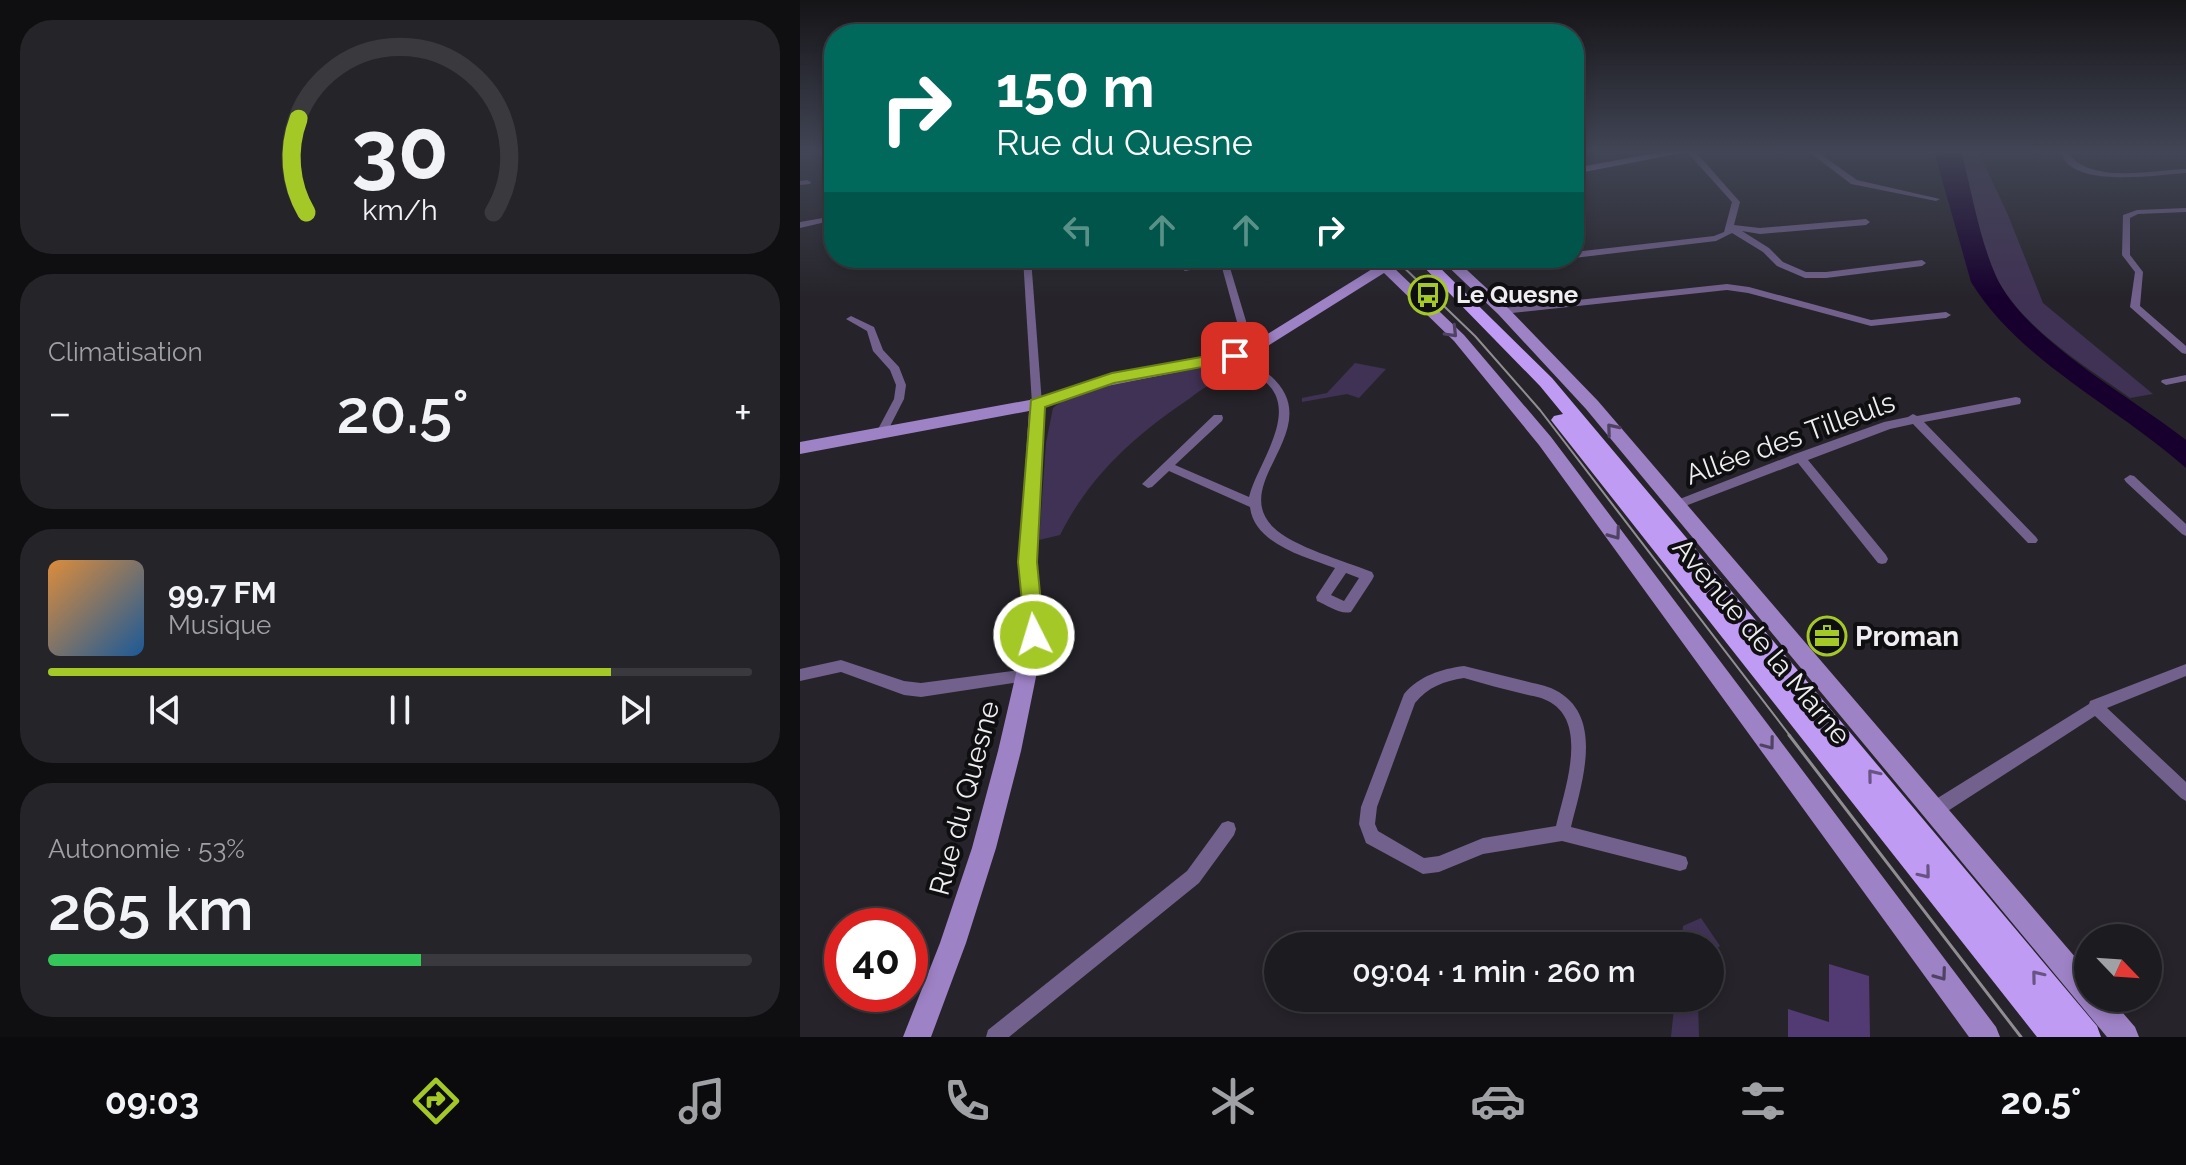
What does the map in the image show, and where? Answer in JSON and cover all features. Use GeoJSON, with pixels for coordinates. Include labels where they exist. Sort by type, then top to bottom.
{"type":"FeatureCollection","features":[{"type":"Feature","properties":{"kind":"main road","name":"Avenue de la Marne"},"geometry":{"type":"LineString","coordinates":[[1402,268],[1479,327],[1554,411],[2056,1037]]}},
{"type":"Feature","properties":{"kind":"main road","name":"Avenue de la Marne"},"geometry":{"type":"LineString","coordinates":[[1432,268],[1546,382],[2086,1037]]}},
{"type":"Feature","properties":{"kind":"street"},"geometry":{"type":"LineString","coordinates":[[1584,254],[1725,235],[1731,228],[1736,202],[1734,199]]}},
{"type":"Feature","properties":{"kind":"street"},"geometry":{"type":"LineString","coordinates":[[2186,210],[2137,212],[2126,217],[2126,255],[2139,272],[2135,307],[2186,351]]}},
{"type":"Feature","properties":{"kind":"street"},"geometry":{"type":"LineString","coordinates":[[1840,213],[1847,223]]}},
{"type":"Feature","properties":{"kind":"street"},"geometry":{"type":"LineString","coordinates":[[800,225],[824,220]]}},
{"type":"Feature","properties":{"kind":"street"},"geometry":{"type":"LineString","coordinates":[[1731,228],[1760,231],[1866,222]]}},
{"type":"Feature","properties":{"kind":"street"},"geometry":{"type":"LineString","coordinates":[[1731,228],[1766,250],[1780,264],[1805,275],[1922,263]]}},
{"type":"Feature","properties":{"kind":"street"},"geometry":{"type":"LineString","coordinates":[[1028,268],[1037,404]]}},
{"type":"Feature","properties":{"kind":"street"},"geometry":{"type":"LineString","coordinates":[[1225,268],[1242,354],[1275,386],[1286,410],[1283,428],[1264,469],[1255,504],[1262,523],[1274,535],[1344,566]]}},
{"type":"Feature","properties":{"kind":"street"},"geometry":{"type":"LineString","coordinates":[[800,448],[1037,404],[1112,379],[1242,354],[1379,268]]}},
{"type":"Feature","properties":{"kind":"street","name":"Avenue de la Marne"},"geometry":{"type":"LineString","coordinates":[[1399,268],[1545,441],[1986,1037]]}},
{"type":"Feature","properties":{"kind":"street","name":"Avenue de la Marne"},"geometry":{"type":"LineString","coordinates":[[1457,268],[1503,311],[1592,405],[2074,976]]}},
{"type":"Feature","properties":{"kind":"street"},"geometry":{"type":"LineString","coordinates":[[1503,311],[1734,287],[1871,323],[1946,315]]}},
{"type":"Feature","properties":{"kind":"street"},"geometry":{"type":"LineString","coordinates":[[851,319],[871,329],[878,351],[895,369],[900,380],[899,399],[881,433]]}},
{"type":"Feature","properties":{"kind":"street"},"geometry":{"type":"LineString","coordinates":[[2166,382],[2186,378]]}},
{"type":"Feature","properties":{"kind":"street","name":"Allée des Tilleuls"},"geometry":{"type":"LineString","coordinates":[[1676,505],[1799,457],[1913,418],[2016,401]]}},
{"type":"Feature","properties":{"kind":"street","name":"Rue du Quesne"},"geometry":{"type":"LineString","coordinates":[[917,1037],[983,858],[1027,675],[1034,635],[1028,562],[1037,404]]}},
{"type":"Feature","properties":{"kind":"street"},"geometry":{"type":"LineString","coordinates":[[1148,484],[1218,418]]}},
{"type":"Feature","properties":{"kind":"street"},"geometry":{"type":"LineString","coordinates":[[1913,418],[2032,540]]}},
{"type":"Feature","properties":{"kind":"street"},"geometry":{"type":"LineString","coordinates":[[1799,457],[1882,559]]}},
{"type":"Feature","properties":{"kind":"street"},"geometry":{"type":"LineString","coordinates":[[1167,466],[1255,504]]}},
{"type":"Feature","properties":{"kind":"street"},"geometry":{"type":"LineString","coordinates":[[2130,479],[2186,531]]}},
{"type":"Feature","properties":{"kind":"street"},"geometry":{"type":"LineString","coordinates":[[800,675],[841,666],[904,688],[921,690],[1027,675]]}},
{"type":"Feature","properties":{"kind":"street"},"geometry":{"type":"LineString","coordinates":[[1934,810],[2095,706],[2123,691],[2186,670]]}},
{"type":"Feature","properties":{"kind":"street"},"geometry":{"type":"LineString","coordinates":[[1562,833],[1580,734],[1575,718],[1561,700],[1550,694],[1464,672],[1452,673],[1416,689],[1409,699],[1369,807],[1367,824],[1372,837],[1415,863],[1430,866],[1483,846],[1562,833],[1680,863]]}},
{"type":"Feature","properties":{"kind":"street"},"geometry":{"type":"LineString","coordinates":[[2095,706],[2186,793]]}},
{"type":"Feature","properties":{"kind":"street"},"geometry":{"type":"LineString","coordinates":[[995,1037],[1193,877],[1228,829]]}},
{"type":"Feature","properties":{"kind":"street"},"geometry":{"type":"LineString","coordinates":[[2104,1012],[2125,1037]]}},
{"type":"Feature","properties":{"kind":"shaded area"},"geometry":{"type":"Polygon","coordinates":[[[1948,199],[1972,199],[1996,276],[2010,299],[2030,322],[2081,366],[2186,440],[2186,468],[2015,336],[1971,282],[1948,199]]]}},
{"type":"Feature","properties":{"kind":"shaded area"},"geometry":{"type":"Polygon","coordinates":[[[1972,199],[2001,199],[2043,303],[2153,394],[2130,398],[2058,346],[2025,316],[1998,281],[1972,199]]]}},
{"type":"Feature","properties":{"kind":"shaded area"},"geometry":{"type":"Polygon","coordinates":[[[1355,363],[1386,369],[1359,398],[1347,394],[1302,402],[1302,398],[1327,393],[1355,363]]]}},
{"type":"Feature","properties":{"kind":"shaded area"},"geometry":{"type":"Polygon","coordinates":[[[1214,366],[1230,367],[1246,373],[1229,375],[1214,382],[1148,429],[1114,460],[1084,495],[1060,535],[1039,540],[1046,443],[1053,408],[1067,399],[1107,385],[1214,366]]]}},
{"type":"Feature","properties":{"kind":"shaded area"},"geometry":{"type":"Polygon","coordinates":[[[1701,918],[1710,932],[1682,932],[1683,926],[1701,918]]]}},
{"type":"Feature","properties":{"kind":"shaded area"},"geometry":{"type":"Polygon","coordinates":[[[1674,1012],[1698,1012],[1699,1037],[1671,1037],[1674,1012]]]}},
{"type":"Feature","properties":{"kind":"building"},"geometry":{"type":"Polygon","coordinates":[[[1829,964],[1869,976],[1870,1037],[1788,1037],[1788,1009],[1829,1022],[1829,964]]]}},
{"type":"Feature","properties":{"kind":"tram line"},"geometry":{"type":"LineString","coordinates":[[1404,268],[1475,336],[1540,410],[1791,737]]}},
{"type":"Feature","properties":{"kind":"tram line"},"geometry":{"type":"LineString","coordinates":[[1789,735],[2021,1037]]}},
{"type":"Feature","properties":{"kind":"place","name":"Le Quesne"},"geometry":{"type":"Point","coordinates":[1428,295]}},
{"type":"Feature","properties":{"kind":"place","name":"Proman"},"geometry":{"type":"Point","coordinates":[1827,636]}},
{"type":"Feature","properties":{"kind":"route"},"geometry":{"type":"LineString","coordinates":[[1034,635],[1028,562],[1037,404],[1112,379],[1235,356]]}}]}
